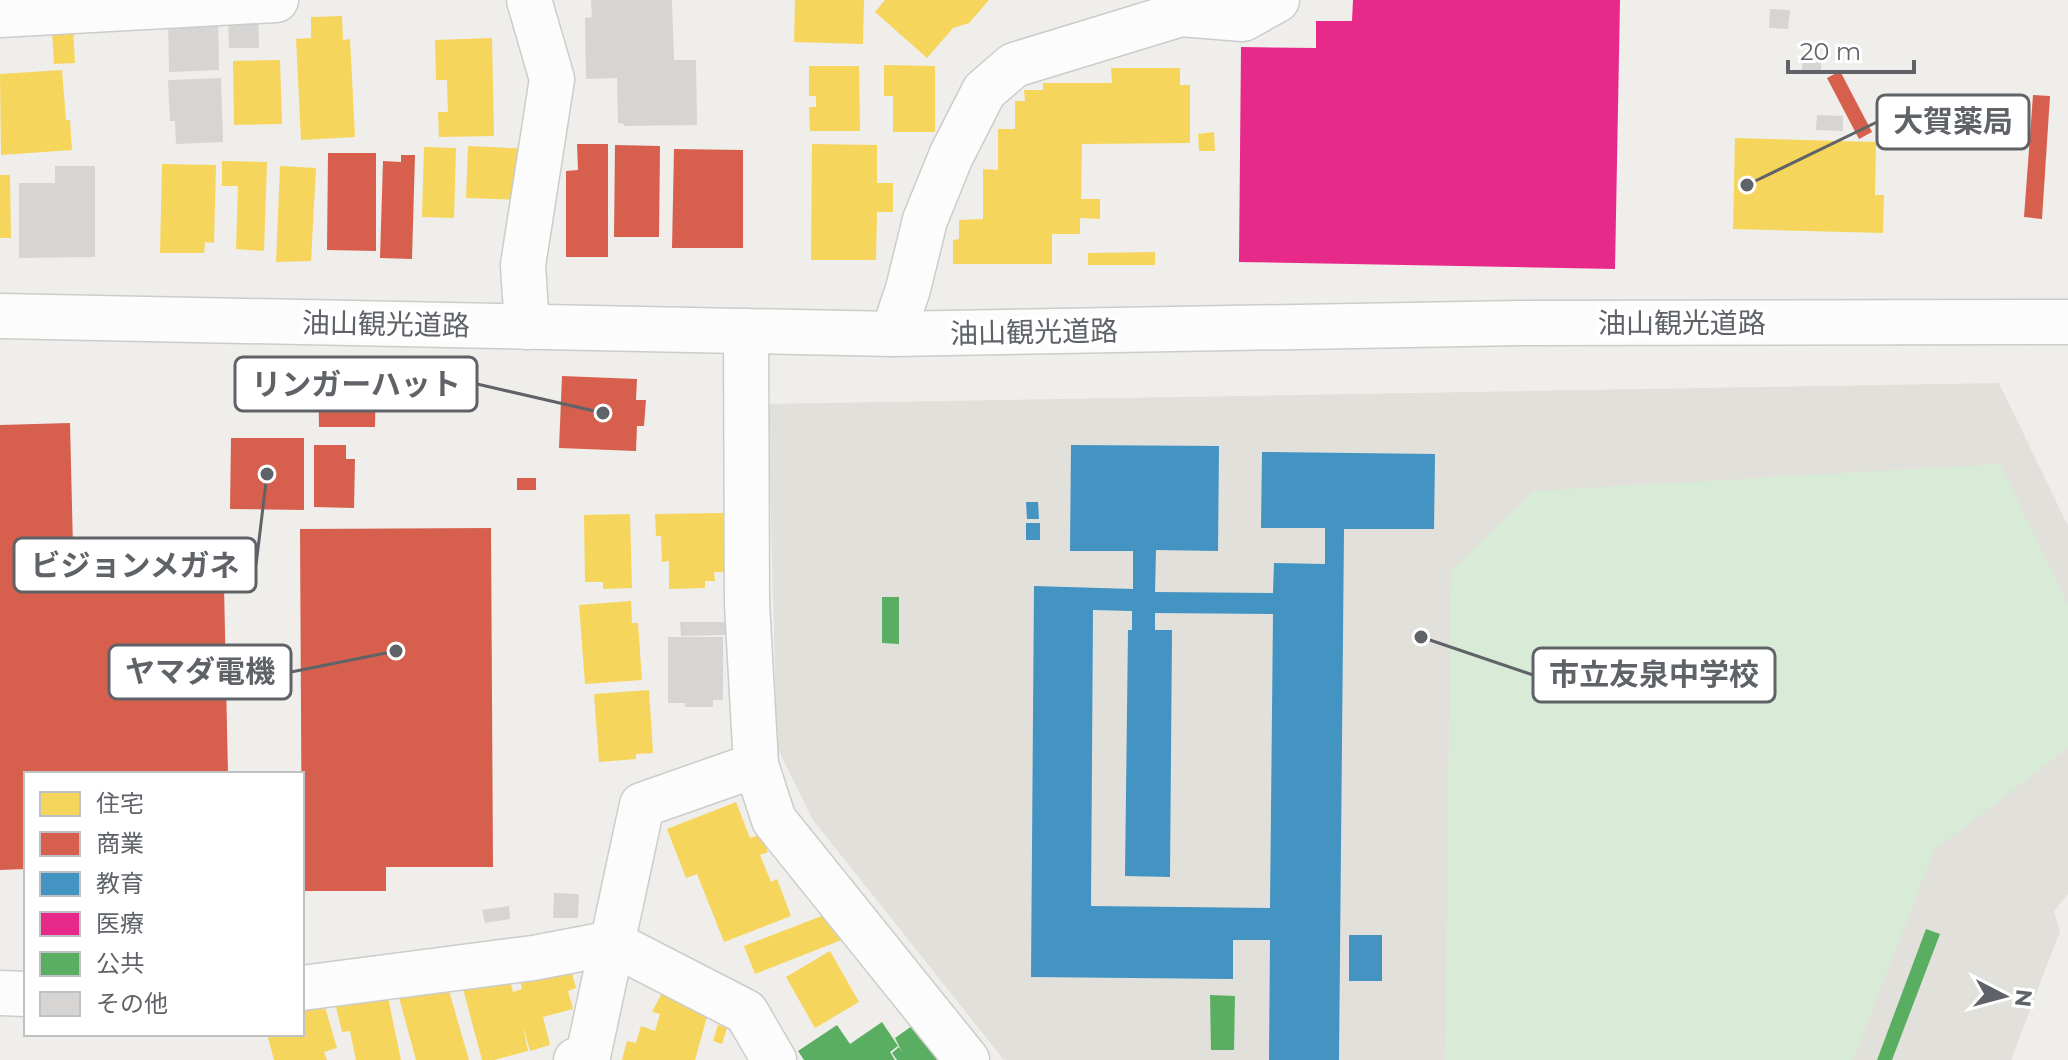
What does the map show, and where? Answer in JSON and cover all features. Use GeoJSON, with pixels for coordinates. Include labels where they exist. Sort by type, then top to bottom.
{"type":"FeatureCollection","features":[{"type":"Feature","properties":{"kind":"street"},"geometry":{"type":"LineString","coordinates":[[0,15],[276,0]]}},
{"type":"Feature","properties":{"kind":"street"},"geometry":{"type":"LineString","coordinates":[[527,327],[523,265],[552,79],[529,0]]}},
{"type":"Feature","properties":{"kind":"street"},"geometry":{"type":"LineString","coordinates":[[893,334],[925,220],[951,156],[984,91],[1014,65],[1181,7],[1243,19],[1277,0]]}},
{"type":"Feature","properties":{"kind":"street","name":"油山観光道路"},"geometry":{"type":"LineString","coordinates":[[0,316],[893,334],[1520,323],[2068,322]]}},
{"type":"Feature","properties":{"kind":"street"},"geometry":{"type":"LineString","coordinates":[[746,331],[747,604],[756,765],[774,820],[967,1060]]}},
{"type":"Feature","properties":{"kind":"street"},"geometry":{"type":"LineString","coordinates":[[576,1060],[588,1056],[642,805],[756,765]]}},
{"type":"Feature","properties":{"kind":"street"},"geometry":{"type":"LineString","coordinates":[[304,988],[533,958],[612,943],[746,1012],[774,1060]]}},
{"type":"Feature","properties":{"kind":"street"},"geometry":{"type":"LineString","coordinates":[[0,993],[24,994]]}},
{"type":"Feature","properties":{"kind":"shaded area"},"geometry":{"type":"Polygon","coordinates":[[[1999,383],[2068,526],[2068,894],[2054,911],[2060,931],[2011,1060],[1004,1060],[813,820],[777,747],[768,404],[1999,383]]]}},
{"type":"Feature","properties":{"kind":"green space"},"geometry":{"type":"Polygon","coordinates":[[[2000,464],[2068,604],[2068,748],[1934,850],[1853,1060],[1445,1060],[1451,571],[1534,491],[2000,464]]]}},
{"type":"Feature","properties":{"kind":"building: 住宅"},"geometry":{"type":"Polygon","coordinates":[[[795,0],[864,0],[863,44],[794,42],[795,0]]]}},
{"type":"Feature","properties":{"kind":"building: 住宅"},"geometry":{"type":"Polygon","coordinates":[[[885,0],[989,0],[969,23],[953,28],[927,58],[875,12],[885,0]]]}},
{"type":"Feature","properties":{"kind":"building: 住宅"},"geometry":{"type":"Polygon","coordinates":[[[342,16],[343,40],[350,39],[355,137],[301,140],[296,39],[311,38],[311,17],[342,16]]]}},
{"type":"Feature","properties":{"kind":"building: 住宅"},"geometry":{"type":"Polygon","coordinates":[[[73,29],[75,63],[54,64],[52,30],[73,29]]]}},
{"type":"Feature","properties":{"kind":"building: 住宅"},"geometry":{"type":"Polygon","coordinates":[[[492,38],[494,136],[439,137],[438,112],[448,112],[447,80],[436,80],[435,40],[492,38]]]}},
{"type":"Feature","properties":{"kind":"building: 住宅"},"geometry":{"type":"Polygon","coordinates":[[[280,60],[282,124],[234,125],[233,61],[280,60]]]}},
{"type":"Feature","properties":{"kind":"building: 住宅"},"geometry":{"type":"Polygon","coordinates":[[[884,65],[935,66],[935,132],[893,132],[893,96],[884,96],[884,65]]]}},
{"type":"Feature","properties":{"kind":"building: 住宅"},"geometry":{"type":"Polygon","coordinates":[[[809,66],[859,66],[860,131],[810,131],[809,107],[816,107],[816,96],[809,96],[809,66]]]}},
{"type":"Feature","properties":{"kind":"building: 住宅"},"geometry":{"type":"Polygon","coordinates":[[[1111,68],[1180,68],[1180,85],[1190,85],[1190,143],[1082,144],[1081,199],[1100,199],[1100,219],[1080,218],[1080,234],[1052,234],[1052,264],[953,264],[953,240],[959,239],[959,220],[983,219],[983,169],[998,170],[998,129],[1015,129],[1015,101],[1025,101],[1024,90],[1043,90],[1043,83],[1112,83],[1111,68]]]}},
{"type":"Feature","properties":{"kind":"building: 住宅"},"geometry":{"type":"Polygon","coordinates":[[[62,70],[72,150],[1,155],[0,74],[62,70]]]}},
{"type":"Feature","properties":{"kind":"building: 住宅"},"geometry":{"type":"Polygon","coordinates":[[[1214,132],[1215,151],[1199,151],[1198,134],[1214,132]]]}},
{"type":"Feature","properties":{"kind":"building: 住宅"},"geometry":{"type":"Polygon","coordinates":[[[1735,138],[1876,142],[1875,195],[1884,195],[1883,233],[1733,229],[1735,138]]]}},
{"type":"Feature","properties":{"kind":"building: 住宅"},"geometry":{"type":"Polygon","coordinates":[[[812,144],[877,145],[877,183],[893,183],[893,212],[877,212],[876,260],[811,260],[812,144]]]}},
{"type":"Feature","properties":{"kind":"building: 住宅"},"geometry":{"type":"Polygon","coordinates":[[[468,146],[529,149],[526,200],[466,198],[468,146]]]}},
{"type":"Feature","properties":{"kind":"building: 住宅"},"geometry":{"type":"Polygon","coordinates":[[[424,147],[456,148],[454,218],[422,217],[424,147]]]}},
{"type":"Feature","properties":{"kind":"building: 住宅"},"geometry":{"type":"Polygon","coordinates":[[[222,161],[267,162],[264,251],[236,249],[238,186],[222,186],[222,161]]]}},
{"type":"Feature","properties":{"kind":"building: 住宅"},"geometry":{"type":"Polygon","coordinates":[[[162,164],[216,165],[214,243],[205,242],[204,253],[160,253],[162,164]]]}},
{"type":"Feature","properties":{"kind":"building: 住宅"},"geometry":{"type":"Polygon","coordinates":[[[280,166],[316,168],[311,261],[276,262],[280,166]]]}},
{"type":"Feature","properties":{"kind":"building: 住宅"},"geometry":{"type":"Polygon","coordinates":[[[0,175],[10,175],[11,238],[0,238],[0,175]]]}},
{"type":"Feature","properties":{"kind":"building: 住宅"},"geometry":{"type":"Polygon","coordinates":[[[1155,252],[1155,265],[1088,265],[1088,253],[1155,252]]]}},
{"type":"Feature","properties":{"kind":"building: 住宅"},"geometry":{"type":"Polygon","coordinates":[[[723,513],[724,572],[714,572],[715,581],[705,581],[705,588],[669,589],[669,561],[662,562],[661,536],[656,536],[655,514],[723,513]]]}},
{"type":"Feature","properties":{"kind":"building: 住宅"},"geometry":{"type":"Polygon","coordinates":[[[630,514],[632,588],[603,589],[603,582],[585,582],[584,515],[630,514]]]}},
{"type":"Feature","properties":{"kind":"building: 住宅"},"geometry":{"type":"Polygon","coordinates":[[[631,601],[632,623],[638,623],[642,680],[585,684],[579,605],[631,601]]]}},
{"type":"Feature","properties":{"kind":"building: 住宅"},"geometry":{"type":"Polygon","coordinates":[[[649,690],[653,753],[636,754],[636,759],[599,762],[594,694],[649,690]]]}},
{"type":"Feature","properties":{"kind":"building: 住宅"},"geometry":{"type":"Polygon","coordinates":[[[736,802],[750,838],[761,834],[768,852],[760,855],[771,882],[777,879],[791,916],[724,942],[697,874],[686,878],[667,829],[736,802]]]}},
{"type":"Feature","properties":{"kind":"building: 住宅"},"geometry":{"type":"Polygon","coordinates":[[[827,914],[844,939],[755,974],[744,946],[827,914]]]}},
{"type":"Feature","properties":{"kind":"building: 住宅"},"geometry":{"type":"Polygon","coordinates":[[[830,951],[859,1002],[815,1028],[786,977],[830,951]]]}},
{"type":"Feature","properties":{"kind":"building: 住宅"},"geometry":{"type":"Polygon","coordinates":[[[570,966],[576,988],[568,991],[573,1009],[543,1017],[550,1045],[530,1051],[523,1026],[528,1051],[482,1060],[462,985],[508,973],[513,992],[522,989],[520,979],[570,966]]]}},
{"type":"Feature","properties":{"kind":"building: 住宅"},"geometry":{"type":"Polygon","coordinates":[[[445,977],[469,1060],[416,1060],[397,990],[445,977]]]}},
{"type":"Feature","properties":{"kind":"building: 住宅"},"geometry":{"type":"Polygon","coordinates":[[[668,981],[711,1002],[695,1060],[622,1060],[627,1041],[636,1043],[641,1026],[655,1031],[660,1014],[652,1012],[668,981]]]}},
{"type":"Feature","properties":{"kind":"building: 住宅"},"geometry":{"type":"Polygon","coordinates":[[[386,988],[401,1060],[356,1060],[350,1031],[342,1032],[334,999],[386,988]]]}},
{"type":"Feature","properties":{"kind":"building: 住宅"},"geometry":{"type":"Polygon","coordinates":[[[322,997],[337,1048],[324,1052],[327,1060],[274,1060],[268,1036],[304,1036],[304,1002],[322,997]]]}},
{"type":"Feature","properties":{"kind":"building: 住宅"},"geometry":{"type":"Polygon","coordinates":[[[718,1025],[727,1028],[722,1044],[713,1041],[718,1025]]]}},
{"type":"Feature","properties":{"kind":"building: 商業"},"geometry":{"type":"Polygon","coordinates":[[[1840,71],[1872,132],[1859,139],[1827,78],[1840,71]]]}},
{"type":"Feature","properties":{"kind":"building: 商業"},"geometry":{"type":"Polygon","coordinates":[[[2033,95],[2050,96],[2042,219],[2024,217],[2033,95]]]}},
{"type":"Feature","properties":{"kind":"building: 商業"},"geometry":{"type":"Polygon","coordinates":[[[577,144],[608,144],[608,257],[566,257],[566,171],[578,170],[577,144]]]}},
{"type":"Feature","properties":{"kind":"building: 商業"},"geometry":{"type":"Polygon","coordinates":[[[615,145],[660,146],[659,237],[614,237],[615,145]]]}},
{"type":"Feature","properties":{"kind":"building: 商業"},"geometry":{"type":"Polygon","coordinates":[[[674,149],[743,150],[743,248],[672,248],[674,149]]]}},
{"type":"Feature","properties":{"kind":"building: 商業"},"geometry":{"type":"Polygon","coordinates":[[[328,153],[376,153],[376,251],[327,250],[328,153]]]}},
{"type":"Feature","properties":{"kind":"building: 商業"},"geometry":{"type":"Polygon","coordinates":[[[401,155],[415,155],[412,259],[380,258],[383,161],[401,162],[401,155]]]}},
{"type":"Feature","properties":{"kind":"building: 商業"},"geometry":{"type":"Polygon","coordinates":[[[318,370],[376,371],[375,427],[319,427],[318,370]]]}},
{"type":"Feature","properties":{"kind":"building: 商業"},"geometry":{"type":"Polygon","coordinates":[[[562,376],[637,379],[636,400],[646,400],[644,426],[637,426],[636,451],[559,448],[562,376]]]}},
{"type":"Feature","properties":{"kind":"building: 商業"},"geometry":{"type":"Polygon","coordinates":[[[70,423],[74,590],[224,586],[228,772],[24,772],[24,869],[0,870],[0,425],[70,423]]]}},
{"type":"Feature","properties":{"kind":"building: 商業"},"geometry":{"type":"Polygon","coordinates":[[[231,438],[304,438],[304,510],[230,509],[231,438]]]}},
{"type":"Feature","properties":{"kind":"building: 商業"},"geometry":{"type":"Polygon","coordinates":[[[314,445],[346,445],[346,459],[355,459],[354,508],[314,507],[314,445]]]}},
{"type":"Feature","properties":{"kind":"building: 商業"},"geometry":{"type":"Polygon","coordinates":[[[517,478],[536,478],[536,490],[517,490],[517,478]]]}},
{"type":"Feature","properties":{"kind":"building: 商業"},"geometry":{"type":"Polygon","coordinates":[[[491,528],[493,867],[386,867],[386,891],[304,891],[300,529],[491,528]]]}},
{"type":"Feature","properties":{"kind":"building: 教育"},"geometry":{"type":"Polygon","coordinates":[[[1071,445],[1219,446],[1218,551],[1156,550],[1155,592],[1273,593],[1274,563],[1325,564],[1325,528],[1261,528],[1262,452],[1435,454],[1434,529],[1344,529],[1339,1060],[1269,1060],[1270,940],[1233,940],[1233,979],[1031,977],[1034,586],[1133,589],[1133,551],[1070,551],[1071,445]],[[1093,610],[1091,906],[1270,908],[1273,614],[1155,613],[1155,630],[1172,630],[1170,877],[1125,876],[1128,630],[1132,630],[1132,611],[1093,610]]]}},
{"type":"Feature","properties":{"kind":"building: 教育"},"geometry":{"type":"Polygon","coordinates":[[[1026,502],[1038,502],[1039,519],[1027,519],[1026,502]]]}},
{"type":"Feature","properties":{"kind":"building: 教育"},"geometry":{"type":"Polygon","coordinates":[[[1026,523],[1040,523],[1040,540],[1026,540],[1026,523]]]}},
{"type":"Feature","properties":{"kind":"building: 教育"},"geometry":{"type":"Polygon","coordinates":[[[1349,935],[1382,935],[1382,981],[1349,981],[1349,935]]]}},
{"type":"Feature","properties":{"kind":"building: 医療"},"geometry":{"type":"Polygon","coordinates":[[[1353,0],[1620,0],[1615,269],[1239,262],[1241,47],[1316,48],[1316,21],[1352,21],[1353,0]]]}},
{"type":"Feature","properties":{"kind":"building: 公共"},"geometry":{"type":"Polygon","coordinates":[[[882,597],[899,597],[899,644],[882,643],[882,597]]]}},
{"type":"Feature","properties":{"kind":"building: 公共"},"geometry":{"type":"Polygon","coordinates":[[[1926,929],[1940,934],[1892,1060],[1877,1060],[1926,929]]]}},
{"type":"Feature","properties":{"kind":"building: 公共"},"geometry":{"type":"Polygon","coordinates":[[[1210,995],[1235,996],[1234,1050],[1211,1050],[1210,995]]]}},
{"type":"Feature","properties":{"kind":"building: 公共"},"geometry":{"type":"Polygon","coordinates":[[[919,1021],[947,1060],[897,1060],[892,1053],[899,1047],[903,1053],[895,1038],[919,1021]]]}},
{"type":"Feature","properties":{"kind":"building: 公共"},"geometry":{"type":"Polygon","coordinates":[[[882,1022],[898,1046],[890,1052],[895,1060],[804,1060],[798,1051],[837,1025],[850,1044],[882,1022]]]}},
{"type":"Feature","properties":{"kind":"building: その他"},"geometry":{"type":"Polygon","coordinates":[[[591,0],[672,0],[674,60],[696,60],[697,125],[624,126],[618,123],[617,78],[586,79],[585,18],[592,17],[591,0]]]}},
{"type":"Feature","properties":{"kind":"building: その他"},"geometry":{"type":"Polygon","coordinates":[[[1770,9],[1790,10],[1788,29],[1769,28],[1770,9]]]}},
{"type":"Feature","properties":{"kind":"building: その他"},"geometry":{"type":"Polygon","coordinates":[[[228,11],[258,11],[259,48],[229,48],[228,11]]]}},
{"type":"Feature","properties":{"kind":"building: その他"},"geometry":{"type":"Polygon","coordinates":[[[218,12],[219,70],[169,72],[168,13],[218,12]]]}},
{"type":"Feature","properties":{"kind":"building: その他"},"geometry":{"type":"Polygon","coordinates":[[[1803,57],[1821,57],[1821,70],[1802,70],[1803,57]]]}},
{"type":"Feature","properties":{"kind":"building: その他"},"geometry":{"type":"Polygon","coordinates":[[[221,78],[223,142],[176,144],[175,121],[170,121],[168,80],[221,78]]]}},
{"type":"Feature","properties":{"kind":"building: その他"},"geometry":{"type":"Polygon","coordinates":[[[1817,115],[1843,116],[1843,131],[1816,130],[1817,115]]]}},
{"type":"Feature","properties":{"kind":"building: その他"},"geometry":{"type":"Polygon","coordinates":[[[55,166],[95,166],[95,257],[19,258],[19,183],[55,183],[55,166]]]}},
{"type":"Feature","properties":{"kind":"building: その他"},"geometry":{"type":"Polygon","coordinates":[[[680,622],[725,622],[726,635],[681,636],[680,622]]]}},
{"type":"Feature","properties":{"kind":"building: その他"},"geometry":{"type":"Polygon","coordinates":[[[668,637],[723,637],[723,700],[713,700],[713,707],[685,707],[685,703],[668,703],[668,637]]]}},
{"type":"Feature","properties":{"kind":"building: その他"},"geometry":{"type":"Polygon","coordinates":[[[554,893],[579,894],[578,918],[553,918],[554,893]]]}},
{"type":"Feature","properties":{"kind":"building: その他"},"geometry":{"type":"Polygon","coordinates":[[[509,906],[510,919],[485,923],[482,910],[509,906]]]}},
{"type":"Feature","properties":{"kind":"place","name":"大賀薬局"},"geometry":{"type":"Point","coordinates":[1747,185]}},
{"type":"Feature","properties":{"kind":"place","name":"リンガーハット"},"geometry":{"type":"Point","coordinates":[603,413]}},
{"type":"Feature","properties":{"kind":"place","name":"ビジョンメガネ"},"geometry":{"type":"Point","coordinates":[267,474]}},
{"type":"Feature","properties":{"kind":"place","name":"市立友泉中学校"},"geometry":{"type":"Point","coordinates":[1421,637]}},
{"type":"Feature","properties":{"kind":"place","name":"ヤマダ電機"},"geometry":{"type":"Point","coordinates":[396,651]}}]}
